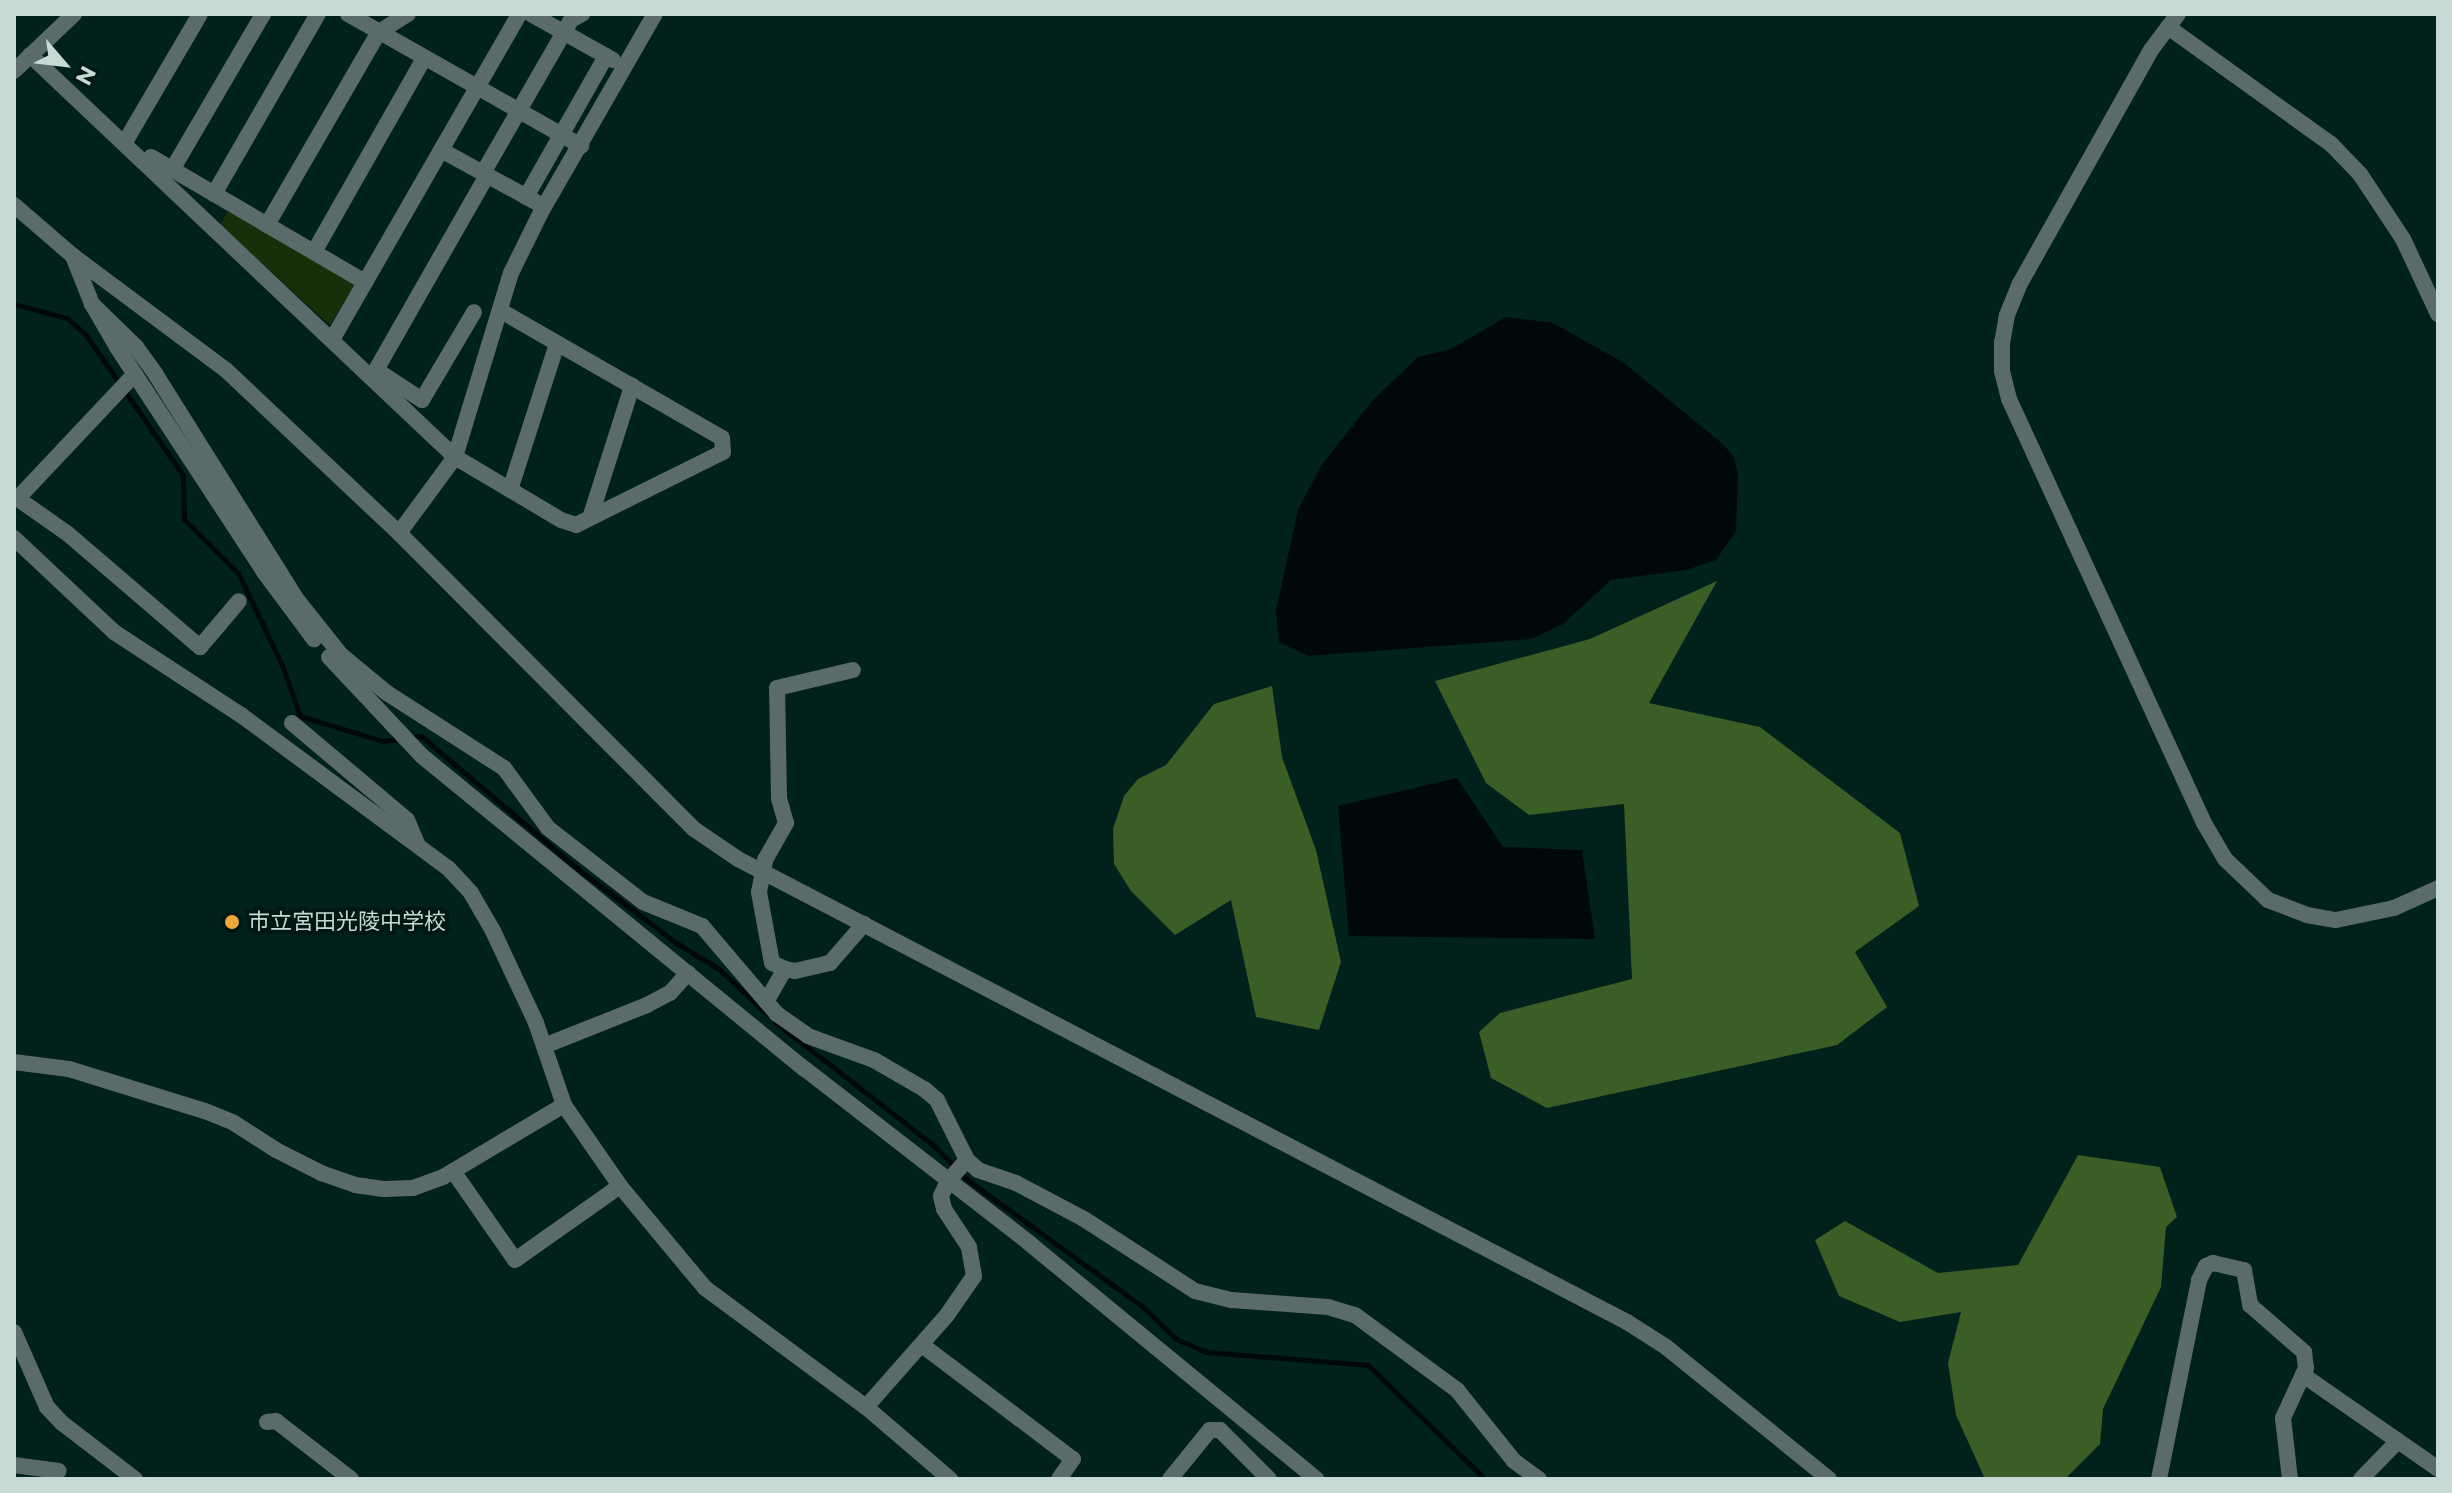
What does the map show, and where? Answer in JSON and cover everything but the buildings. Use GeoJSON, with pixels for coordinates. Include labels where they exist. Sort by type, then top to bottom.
{"type":"FeatureCollection","features":[{"type":"Feature","properties":{"kind":"street"},"geometry":{"type":"LineString","coordinates":[[14,71],[74,14]]}},
{"type":"Feature","properties":{"kind":"street"},"geometry":{"type":"LineString","coordinates":[[125,142],[200,14]]}},
{"type":"Feature","properties":{"kind":"street"},"geometry":{"type":"LineString","coordinates":[[172,170],[263,14]]}},
{"type":"Feature","properties":{"kind":"street"},"geometry":{"type":"LineString","coordinates":[[214,194],[318,14]]}},
{"type":"Feature","properties":{"kind":"street"},"geometry":{"type":"LineString","coordinates":[[348,14],[581,146]]}},
{"type":"Feature","properties":{"kind":"street"},"geometry":{"type":"LineString","coordinates":[[267,225],[379,32],[408,14]]}},
{"type":"Feature","properties":{"kind":"street"},"geometry":{"type":"LineString","coordinates":[[333,338],[519,14]]}},
{"type":"Feature","properties":{"kind":"street"},"geometry":{"type":"LineString","coordinates":[[531,14],[625,67]]}},
{"type":"Feature","properties":{"kind":"street"},"geometry":{"type":"LineString","coordinates":[[374,373],[564,32],[571,20],[582,14]]}},
{"type":"Feature","properties":{"kind":"street"},"geometry":{"type":"LineString","coordinates":[[399,533],[455,457],[511,273],[544,207],[655,14]]}},
{"type":"Feature","properties":{"kind":"street"},"geometry":{"type":"LineString","coordinates":[[2438,314],[2396,228],[2360,174],[2331,144],[2173,20],[2151,50],[2020,283],[2007,315],[2002,342],[2002,371],[2009,399],[2198,809],[2225,859],[2268,900],[2307,915],[2336,920],[2394,908],[2438,888]]}},
{"type":"Feature","properties":{"kind":"street"},"geometry":{"type":"LineString","coordinates":[[30,55],[374,373],[455,457],[561,520],[576,525],[723,452],[722,438],[501,311]]}},
{"type":"Feature","properties":{"kind":"street"},"geometry":{"type":"LineString","coordinates":[[526,197],[606,56]]}},
{"type":"Feature","properties":{"kind":"street"},"geometry":{"type":"LineString","coordinates":[[314,252],[424,58]]}},
{"type":"Feature","properties":{"kind":"street"},"geometry":{"type":"LineString","coordinates":[[125,142],[365,282]]}},
{"type":"Feature","properties":{"kind":"street"},"geometry":{"type":"LineString","coordinates":[[441,150],[544,207]]}},
{"type":"Feature","properties":{"kind":"street"},"geometry":{"type":"LineString","coordinates":[[14,205],[73,256],[226,370],[399,533],[694,829],[763,872],[1627,1322],[1666,1347],[1829,1479]]}},
{"type":"Feature","properties":{"kind":"street"},"geometry":{"type":"LineString","coordinates":[[73,256],[92,304],[135,374],[298,620],[366,699],[422,756],[1316,1479]]}},
{"type":"Feature","properties":{"kind":"street"},"geometry":{"type":"LineString","coordinates":[[92,304],[136,347],[156,375],[298,601],[341,655],[387,693],[504,768],[548,828],[643,902],[702,926],[777,1014],[808,1036],[874,1060],[924,1089],[937,1100],[967,1160],[978,1170],[1016,1183],[1084,1219],[1195,1291],[1232,1300],[1328,1307],[1355,1315],[1457,1390],[1514,1461],[1539,1479]]}},
{"type":"Feature","properties":{"kind":"street"},"geometry":{"type":"LineString","coordinates":[[374,373],[422,400],[474,312]]}},
{"type":"Feature","properties":{"kind":"street"},"geometry":{"type":"LineString","coordinates":[[510,490],[557,344]]}},
{"type":"Feature","properties":{"kind":"street"},"geometry":{"type":"LineString","coordinates":[[135,374],[16,497],[68,534],[200,647],[239,601]]}},
{"type":"Feature","properties":{"kind":"street"},"geometry":{"type":"LineString","coordinates":[[590,518],[632,386]]}},
{"type":"Feature","properties":{"kind":"street"},"geometry":{"type":"LineString","coordinates":[[14,538],[114,632],[241,715],[448,868],[471,893],[493,931],[544,1046],[564,1105],[620,1186],[705,1288],[866,1407],[950,1479]]}},
{"type":"Feature","properties":{"kind":"street"},"geometry":{"type":"LineString","coordinates":[[853,670],[777,688],[779,798],[786,823],[765,860],[761,909],[772,963],[785,969],[830,963],[864,924]]}},
{"type":"Feature","properties":{"kind":"street"},"geometry":{"type":"LineString","coordinates":[[292,723],[407,820],[417,845]]}},
{"type":"Feature","properties":{"kind":"street"},"geometry":{"type":"LineString","coordinates":[[767,1000],[785,969]]}},
{"type":"Feature","properties":{"kind":"street"},"geometry":{"type":"LineString","coordinates":[[544,1046],[670,993],[688,973]]}},
{"type":"Feature","properties":{"kind":"street"},"geometry":{"type":"LineString","coordinates":[[14,1062],[69,1069],[205,1111],[234,1123],[276,1150],[321,1173],[355,1185],[384,1189],[413,1188],[453,1171],[564,1105]]}},
{"type":"Feature","properties":{"kind":"street"},"geometry":{"type":"LineString","coordinates":[[866,1407],[922,1345],[974,1276],[969,1247],[944,1209],[941,1196],[948,1181],[967,1160]]}},
{"type":"Feature","properties":{"kind":"street"},"geometry":{"type":"LineString","coordinates":[[453,1171],[515,1260],[620,1186]]}},
{"type":"Feature","properties":{"kind":"street"},"geometry":{"type":"LineString","coordinates":[[2159,1479],[2199,1280],[2206,1266],[2213,1263],[2244,1270],[2250,1305],[2304,1352],[2303,1375],[2283,1418],[2290,1479]]}},
{"type":"Feature","properties":{"kind":"street"},"geometry":{"type":"LineString","coordinates":[[14,1332],[47,1407],[62,1423],[135,1479]]}},
{"type":"Feature","properties":{"kind":"street"},"geometry":{"type":"LineString","coordinates":[[922,1345],[1073,1459],[1059,1479]]}},
{"type":"Feature","properties":{"kind":"street"},"geometry":{"type":"LineString","coordinates":[[2303,1375],[2348,1410],[2438,1469]]}},
{"type":"Feature","properties":{"kind":"street"},"geometry":{"type":"LineString","coordinates":[[267,1422],[276,1421],[351,1479]]}},
{"type":"Feature","properties":{"kind":"street"},"geometry":{"type":"LineString","coordinates":[[1170,1479],[1210,1430],[1220,1430],[1269,1479]]}},
{"type":"Feature","properties":{"kind":"street"},"geometry":{"type":"LineString","coordinates":[[2361,1479],[2398,1441]]}},
{"type":"Feature","properties":{"kind":"street"},"geometry":{"type":"LineString","coordinates":[[14,1465],[59,1471]]}},
{"type":"Feature","properties":{"kind":"green space"},"geometry":{"type":"Polygon","coordinates":[[[229,210],[354,285],[330,325],[220,225],[229,210]]]}},
{"type":"Feature","properties":{"kind":"green space"},"geometry":{"type":"Polygon","coordinates":[[[1717,581],[1649,703],[1760,727],[1900,833],[1919,906],[1855,952],[1887,1007],[1837,1045],[1547,1108],[1491,1078],[1479,1032],[1500,1013],[1632,979],[1624,804],[1529,815],[1486,783],[1435,681],[1590,639],[1717,581]]]}},
{"type":"Feature","properties":{"kind":"green space"},"geometry":{"type":"Polygon","coordinates":[[[1272,686],[1282,757],[1316,850],[1341,962],[1319,1030],[1256,1017],[1231,900],[1175,935],[1131,891],[1114,864],[1113,829],[1124,796],[1138,779],[1166,765],[1214,704],[1272,686]]]}},
{"type":"Feature","properties":{"kind":"green space"},"geometry":{"type":"Polygon","coordinates":[[[2078,1155],[2160,1167],[2177,1217],[2166,1227],[2161,1287],[2103,1409],[2100,1444],[2065,1479],[1985,1479],[1956,1415],[1948,1363],[1961,1312],[1900,1322],[1839,1296],[1815,1240],[1845,1221],[1938,1273],[2018,1265],[2078,1155]]]}},
{"type":"Feature","properties":{"kind":"shaded area"},"geometry":{"type":"Polygon","coordinates":[[[1506,317],[1553,323],[1624,363],[1724,445],[1734,458],[1738,475],[1736,531],[1716,560],[1686,570],[1611,580],[1563,624],[1531,639],[1308,656],[1279,642],[1276,610],[1298,510],[1321,466],[1372,401],[1418,357],[1451,349],[1506,317]]]}},
{"type":"Feature","properties":{"kind":"shaded area"},"geometry":{"type":"Polygon","coordinates":[[[1457,778],[1503,847],[1582,850],[1595,939],[1349,936],[1338,806],[1457,778]]]}},
{"type":"Feature","properties":{"kind":"waterway"},"geometry":{"type":"LineString","coordinates":[[14,304],[67,318],[86,335],[183,475],[184,519],[238,573],[282,665],[300,716],[383,741],[399,739]]}},
{"type":"Feature","properties":{"kind":"waterway"},"geometry":{"type":"LineString","coordinates":[[409,738],[421,736],[578,869],[678,944],[719,969],[768,1015]]}},
{"type":"Feature","properties":{"kind":"waterway"},"geometry":{"type":"LineString","coordinates":[[775,1022],[934,1146],[969,1181],[1143,1307],[1176,1339],[1206,1352],[1368,1365],[1485,1479]]}},
{"type":"Feature","properties":{"kind":"place","name":"市立宮田光陵中学校"},"geometry":{"type":"Point","coordinates":[232,922]}}]}
